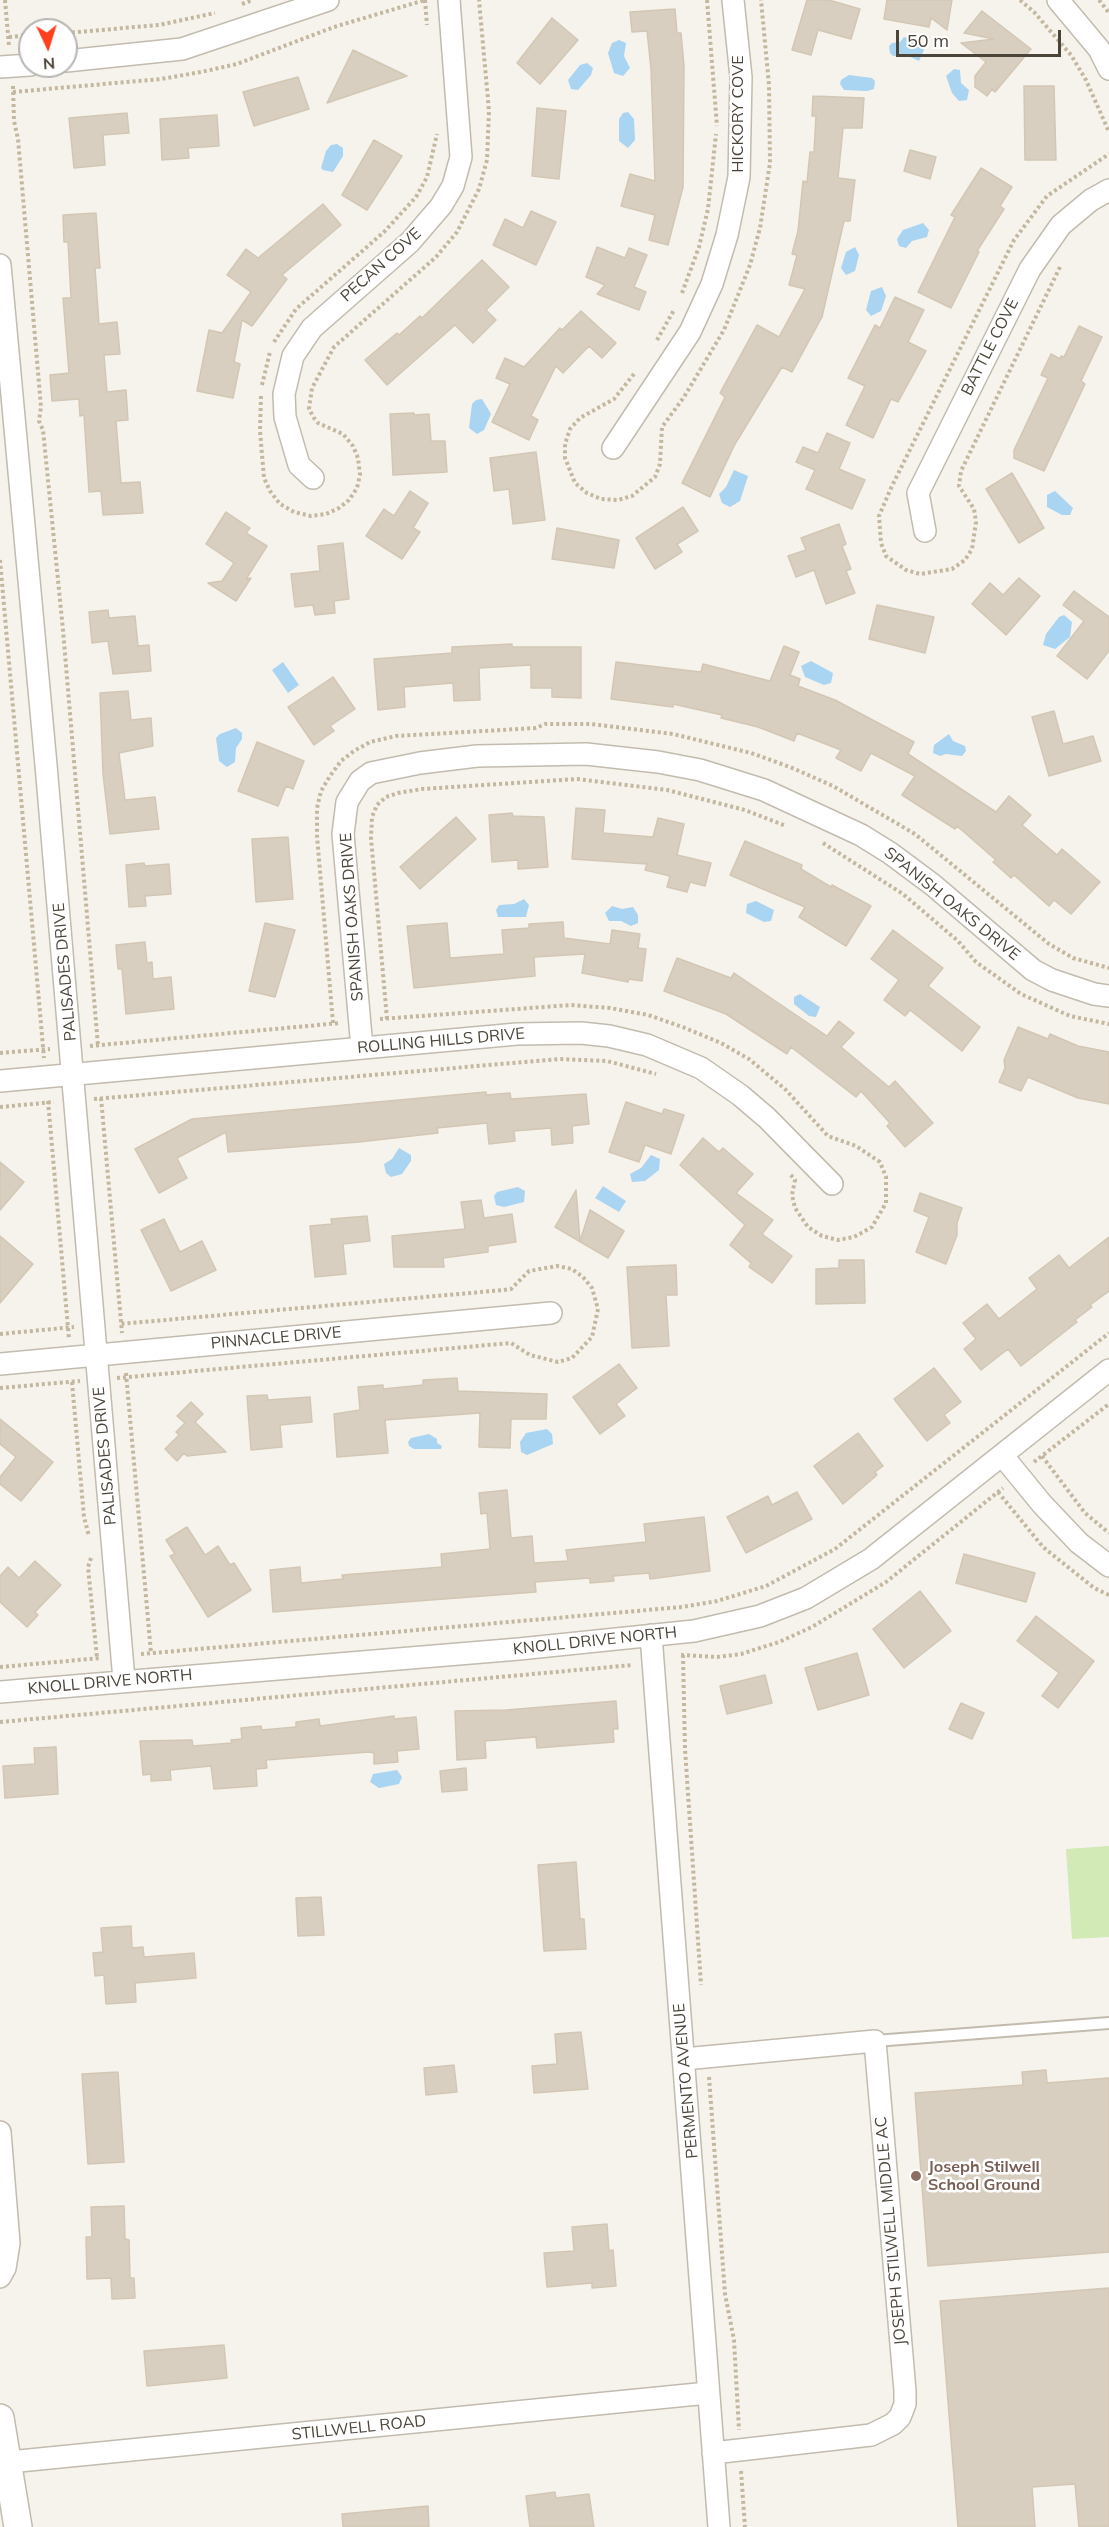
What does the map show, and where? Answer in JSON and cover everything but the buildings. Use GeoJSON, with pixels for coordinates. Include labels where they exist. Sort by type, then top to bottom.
{"type":"FeatureCollection","features":[{"type":"Feature","properties":{"kind":"street"},"geometry":{"type":"LineString","coordinates":[[78,60],[182,49],[328,0]]}},
{"type":"Feature","properties":{"kind":"street","name":"PECAN COVE"},"geometry":{"type":"LineString","coordinates":[[313,478],[299,465],[285,417],[284,394],[293,356],[312,328],[410,242],[441,206],[453,186],[461,157],[450,0]]}},
{"type":"Feature","properties":{"kind":"street","name":"HICKORY COVE"},"geometry":{"type":"LineString","coordinates":[[613,448],[690,332],[712,284],[727,235],[739,177],[741,77],[733,0]]}},
{"type":"Feature","properties":{"kind":"street"},"geometry":{"type":"LineString","coordinates":[[1058,0],[1099,49],[1109,69]]}},
{"type":"Feature","properties":{"kind":"street","name":"BATTLE COVE"},"geometry":{"type":"LineString","coordinates":[[925,531],[918,493],[1030,269],[1060,225],[1091,200],[1109,190]]}},
{"type":"Feature","properties":{"kind":"street","name":"PALISADES DRIVE"},"geometry":{"type":"LineString","coordinates":[[0,265],[76,1100],[124,1680]]}},
{"type":"Feature","properties":{"kind":"street","name":"SPANISH OAKS DRIVE"},"geometry":{"type":"LineString","coordinates":[[362,1048],[343,834],[347,802],[360,781],[371,773],[420,763],[477,756],[586,754],[658,762],[700,770],[764,790],[861,835],[890,853],[933,885],[1033,970],[1053,980],[1094,994],[1109,996]]}},
{"type":"Feature","properties":{"kind":"street","name":"ROLLING HILLS DRIVE"},"geometry":{"type":"LineString","coordinates":[[0,1081],[517,1034],[570,1033],[609,1036],[647,1045],[701,1068],[740,1095],[767,1118],[832,1184]]}},
{"type":"Feature","properties":{"kind":"street","name":"PINNACLE DRIVE"},"geometry":{"type":"LineString","coordinates":[[0,1364],[551,1313]]}},
{"type":"Feature","properties":{"kind":"street","name":"KNOLL DRIVE NORTH"},"geometry":{"type":"LineString","coordinates":[[0,1692],[519,1649],[694,1631],[760,1616],[806,1599],[871,1559],[1109,1370]]}},
{"type":"Feature","properties":{"kind":"street"},"geometry":{"type":"LineString","coordinates":[[1002,1455],[1042,1504],[1079,1543],[1109,1566]]}},
{"type":"Feature","properties":{"kind":"street","name":"PERMENTO AVENUE"},"geometry":{"type":"LineString","coordinates":[[651,1635],[719,2527]]}},
{"type":"Feature","properties":{"kind":"street"},"geometry":{"type":"LineString","coordinates":[[684,2059],[875,2041]]}},
{"type":"Feature","properties":{"kind":"street","name":"JOSEPH STILWELL MIDDLE AC"},"geometry":{"type":"LineString","coordinates":[[713,2453],[871,2435],[893,2424],[905,2404],[875,2041]]}},
{"type":"Feature","properties":{"kind":"street"},"geometry":{"type":"LineString","coordinates":[[0,2132],[9,2243],[5,2268],[0,2277]]}},
{"type":"Feature","properties":{"kind":"street","name":"STILLWELL ROAD"},"geometry":{"type":"LineString","coordinates":[[9,2462],[708,2393]]}},
{"type":"Feature","properties":{"kind":"street"},"geometry":{"type":"LineString","coordinates":[[0,2418],[18,2527]]}},
{"type":"Feature","properties":{"kind":"lane"},"geometry":{"type":"LineString","coordinates":[[875,2041],[1109,2023]]}},
{"type":"Feature","properties":{"kind":"path"},"geometry":{"type":"LineString","coordinates":[[5,0],[14,66],[14,121],[18,139],[41,407],[39,421],[43,430],[63,630],[101,1098],[151,1653]]}},
{"type":"Feature","properties":{"kind":"path"},"geometry":{"type":"LineString","coordinates":[[235,7],[253,0]]}},
{"type":"Feature","properties":{"kind":"path"},"geometry":{"type":"LineString","coordinates":[[1020,0],[1034,12],[1071,55],[1086,80],[1109,132]]}},
{"type":"Feature","properties":{"kind":"path"},"geometry":{"type":"LineString","coordinates":[[1099,0],[1109,13]]}},
{"type":"Feature","properties":{"kind":"path"},"geometry":{"type":"LineString","coordinates":[[78,32],[159,25],[226,10]]}},
{"type":"Feature","properties":{"kind":"path"},"geometry":{"type":"LineString","coordinates":[[9,37],[18,36]]}},
{"type":"Feature","properties":{"kind":"path"},"geometry":{"type":"LineString","coordinates":[[0,560],[84,1517],[90,1541]]}},
{"type":"Feature","properties":{"kind":"path"},"geometry":{"type":"LineString","coordinates":[[333,1023],[317,836],[317,808],[321,791],[330,776],[341,761],[370,742],[396,736],[536,728],[545,724],[591,724],[673,734],[742,750],[790,767],[833,786],[915,834],[1049,944],[1073,958],[1109,968]]}},
{"type":"Feature","properties":{"kind":"path"},"geometry":{"type":"LineString","coordinates":[[387,1019],[371,838],[372,817],[377,805],[386,798],[398,793],[485,784],[577,779],[667,790],[744,810],[796,831]]}},
{"type":"Feature","properties":{"kind":"path"},"geometry":{"type":"LineString","coordinates":[[814,839],[862,866],[903,894],[958,941],[976,962],[1021,994],[1070,1016],[1109,1024]]}},
{"type":"Feature","properties":{"kind":"path"},"geometry":{"type":"LineString","coordinates":[[0,1053],[333,1023],[571,1005],[610,1008],[648,1016],[685,1028],[721,1043],[749,1059],[785,1089],[828,1136],[856,1146],[880,1162],[886,1177],[886,1203],[872,1227],[854,1237],[838,1240],[822,1236],[808,1227],[799,1216],[792,1195],[795,1180],[789,1173]]}},
{"type":"Feature","properties":{"kind":"path"},"geometry":{"type":"LineString","coordinates":[[0,1107],[559,1059],[607,1062],[665,1078]]}},
{"type":"Feature","properties":{"kind":"path"},"geometry":{"type":"LineString","coordinates":[[0,1667],[682,1607],[717,1601],[766,1586],[834,1549],[1109,1333]]}},
{"type":"Feature","properties":{"kind":"path"},"geometry":{"type":"LineString","coordinates":[[1042,1456],[1085,1513],[1109,1533]]}},
{"type":"Feature","properties":{"kind":"path"},"geometry":{"type":"LineString","coordinates":[[998,1492],[1043,1547],[1094,1588],[1109,1595]]}},
{"type":"Feature","properties":{"kind":"path"},"geometry":{"type":"LineString","coordinates":[[91,1548],[88,1567],[97,1658]]}},
{"type":"Feature","properties":{"kind":"path"},"geometry":{"type":"LineString","coordinates":[[683,1655],[685,1749],[702,1988]]}},
{"type":"Feature","properties":{"kind":"path"},"geometry":{"type":"LineString","coordinates":[[707,2057],[726,2309],[734,2340],[745,2527]]}},
{"type":"Feature","properties":{"kind":"green space"},"geometry":{"type":"Polygon","coordinates":[[[1109,1846],[1109,1937],[1072,1939],[1066,1849],[1109,1846]]]}},
{"type":"Feature","properties":{"kind":"water"},"geometry":{"type":"Polygon","coordinates":[[[904,37],[912,39],[920,37],[924,50],[919,61],[906,55],[893,56],[890,53],[889,46],[892,43],[900,42],[904,37]]]}},
{"type":"Feature","properties":{"kind":"water"},"geometry":{"type":"Polygon","coordinates":[[[619,40],[626,43],[624,56],[630,68],[623,76],[614,73],[608,53],[612,43],[619,40]]]}},
{"type":"Feature","properties":{"kind":"water"},"geometry":{"type":"Polygon","coordinates":[[[587,63],[593,68],[591,75],[578,90],[571,89],[568,80],[580,65],[587,63]]]}},
{"type":"Feature","properties":{"kind":"water"},"geometry":{"type":"Polygon","coordinates":[[[954,69],[960,70],[961,83],[969,90],[967,100],[959,101],[952,93],[946,76],[954,69]]]}},
{"type":"Feature","properties":{"kind":"water"},"geometry":{"type":"Polygon","coordinates":[[[849,75],[872,78],[875,81],[874,89],[844,90],[840,84],[841,80],[849,75]]]}},
{"type":"Feature","properties":{"kind":"water"},"geometry":{"type":"Polygon","coordinates":[[[628,112],[634,119],[635,140],[628,148],[619,141],[619,119],[623,113],[628,112]]]}},
{"type":"Feature","properties":{"kind":"water"},"geometry":{"type":"Polygon","coordinates":[[[337,144],[343,148],[343,156],[333,172],[323,170],[321,168],[326,151],[331,145],[337,144]]]}},
{"type":"Feature","properties":{"kind":"water"},"geometry":{"type":"Polygon","coordinates":[[[923,223],[929,230],[927,237],[912,241],[906,248],[899,246],[897,239],[903,230],[923,223]]]}},
{"type":"Feature","properties":{"kind":"water"},"geometry":{"type":"Polygon","coordinates":[[[855,247],[859,255],[855,271],[846,275],[841,268],[846,252],[855,247]]]}},
{"type":"Feature","properties":{"kind":"water"},"geometry":{"type":"Polygon","coordinates":[[[882,287],[886,296],[881,311],[871,316],[866,310],[871,291],[882,287]]]}},
{"type":"Feature","properties":{"kind":"water"},"geometry":{"type":"Polygon","coordinates":[[[482,399],[491,414],[484,430],[477,434],[469,428],[472,404],[482,399]]]}},
{"type":"Feature","properties":{"kind":"water"},"geometry":{"type":"Polygon","coordinates":[[[734,470],[748,476],[740,501],[730,507],[722,503],[719,494],[726,487],[734,470]]]}},
{"type":"Feature","properties":{"kind":"water"},"geometry":{"type":"Polygon","coordinates":[[[1055,491],[1073,508],[1070,515],[1062,515],[1047,507],[1047,495],[1055,491]]]}},
{"type":"Feature","properties":{"kind":"water"},"geometry":{"type":"Polygon","coordinates":[[[1064,615],[1072,622],[1070,637],[1055,649],[1043,645],[1046,634],[1059,617],[1064,615]]]}},
{"type":"Feature","properties":{"kind":"water"},"geometry":{"type":"Polygon","coordinates":[[[811,661],[833,673],[831,683],[824,685],[805,677],[801,666],[811,661]]]}},
{"type":"Feature","properties":{"kind":"water"},"geometry":{"type":"Polygon","coordinates":[[[283,662],[299,685],[288,693],[272,670],[283,662]]]}},
{"type":"Feature","properties":{"kind":"water"},"geometry":{"type":"Polygon","coordinates":[[[236,728],[242,733],[242,739],[236,748],[235,762],[227,767],[219,761],[216,738],[236,728]]]}},
{"type":"Feature","properties":{"kind":"water"},"geometry":{"type":"Polygon","coordinates":[[[949,734],[953,741],[965,746],[966,751],[962,756],[946,754],[940,756],[933,753],[934,745],[949,734]]]}},
{"type":"Feature","properties":{"kind":"water"},"geometry":{"type":"Polygon","coordinates":[[[524,899],[529,905],[526,917],[498,917],[496,910],[499,905],[514,904],[524,899]]]}},
{"type":"Feature","properties":{"kind":"water"},"geometry":{"type":"Polygon","coordinates":[[[756,901],[774,910],[771,921],[764,922],[746,913],[747,904],[756,901]]]}},
{"type":"Feature","properties":{"kind":"water"},"geometry":{"type":"Polygon","coordinates":[[[612,906],[622,909],[633,907],[638,915],[638,923],[631,926],[621,921],[609,921],[605,913],[612,906]]]}},
{"type":"Feature","properties":{"kind":"water"},"geometry":{"type":"Polygon","coordinates":[[[800,994],[820,1007],[816,1017],[809,1016],[794,1004],[794,997],[800,994]]]}},
{"type":"Feature","properties":{"kind":"water"},"geometry":{"type":"Polygon","coordinates":[[[399,1148],[411,1155],[411,1161],[402,1174],[391,1177],[386,1173],[384,1164],[392,1159],[399,1148]]]}},
{"type":"Feature","properties":{"kind":"water"},"geometry":{"type":"Polygon","coordinates":[[[651,1155],[660,1159],[659,1170],[645,1181],[632,1182],[630,1174],[641,1168],[651,1155]]]}},
{"type":"Feature","properties":{"kind":"water"},"geometry":{"type":"Polygon","coordinates":[[[603,1186],[626,1201],[619,1212],[595,1198],[603,1186]]]}},
{"type":"Feature","properties":{"kind":"water"},"geometry":{"type":"Polygon","coordinates":[[[518,1187],[525,1191],[524,1202],[504,1207],[496,1205],[494,1196],[497,1192],[518,1187]]]}},
{"type":"Feature","properties":{"kind":"water"},"geometry":{"type":"Polygon","coordinates":[[[547,1429],[552,1434],[553,1444],[527,1455],[521,1452],[520,1442],[526,1433],[547,1429]]]}},
{"type":"Feature","properties":{"kind":"water"},"geometry":{"type":"Polygon","coordinates":[[[429,1434],[437,1439],[437,1443],[442,1446],[441,1449],[414,1449],[409,1446],[408,1442],[411,1438],[429,1434]]]}},
{"type":"Feature","properties":{"kind":"water"},"geometry":{"type":"Polygon","coordinates":[[[397,1770],[402,1777],[399,1784],[379,1788],[370,1782],[373,1774],[397,1770]]]}},
{"type":"Feature","properties":{"kind":"place","name":"Joseph Stilwell School Ground"},"geometry":{"type":"Point","coordinates":[916,2176]}}]}
